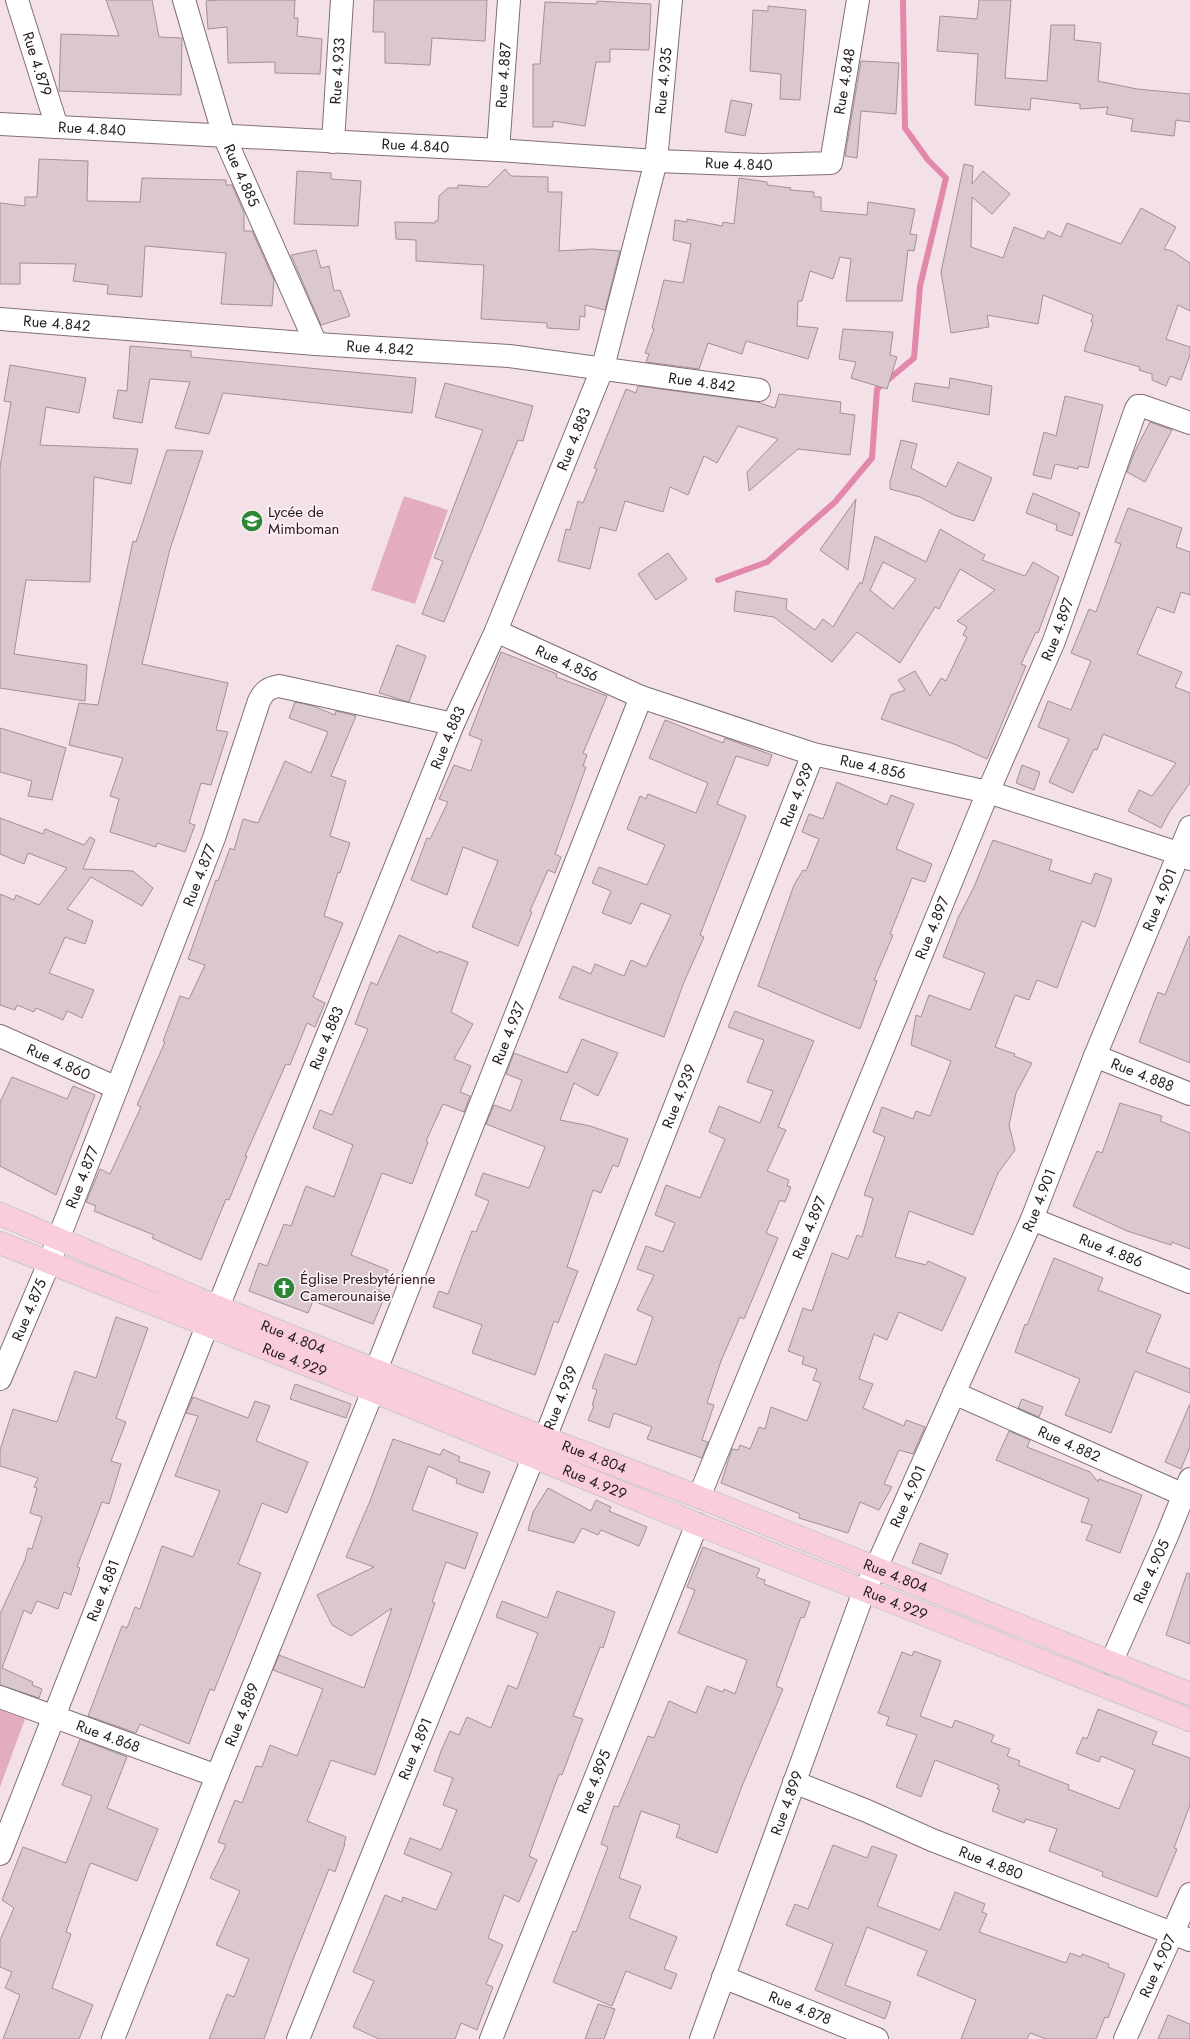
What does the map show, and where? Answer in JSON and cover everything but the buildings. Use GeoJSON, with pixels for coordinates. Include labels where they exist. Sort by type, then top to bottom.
{"type":"FeatureCollection","features":[{"type":"Feature","properties":{"kind":"main road","name":"Rue 4.804"},"geometry":{"type":"LineString","coordinates":[[0,1214],[218,1307],[545,1438],[699,1497],[1190,1694]]}},
{"type":"Feature","properties":{"kind":"main road","name":"Rue 4.929"},"geometry":{"type":"LineString","coordinates":[[0,1243],[373,1391],[696,1524],[1190,1720]]}},
{"type":"Feature","properties":{"kind":"street","name":"Rue 4.879"},"geometry":{"type":"LineString","coordinates":[[17,0],[58,127]]}},
{"type":"Feature","properties":{"kind":"street","name":"Rue 4.885"},"geometry":{"type":"LineString","coordinates":[[184,0],[224,136],[316,344]]}},
{"type":"Feature","properties":{"kind":"street","name":"Rue 4.933"},"geometry":{"type":"LineString","coordinates":[[333,142],[342,0]]}},
{"type":"Feature","properties":{"kind":"street","name":"Rue 4.887"},"geometry":{"type":"LineString","coordinates":[[498,150],[509,0]]}},
{"type":"Feature","properties":{"kind":"street","name":"Rue 4.935"},"geometry":{"type":"LineString","coordinates":[[656,161],[671,0]]}},
{"type":"Feature","properties":{"kind":"street","name":"Rue 4.848"},"geometry":{"type":"LineString","coordinates":[[831,163],[858,0]]}},
{"type":"Feature","properties":{"kind":"street","name":"Rue 4.840"},"geometry":{"type":"LineString","coordinates":[[0,124],[498,150],[656,161],[762,165],[831,163]]}},
{"type":"Feature","properties":{"kind":"street","name":"Rue 4.883"},"geometry":{"type":"LineString","coordinates":[[218,1307],[453,724],[496,631],[603,368],[656,161]]}},
{"type":"Feature","properties":{"kind":"street","name":"Rue 4.842"},"geometry":{"type":"LineString","coordinates":[[0,319],[316,344],[509,356],[759,390]]}},
{"type":"Feature","properties":{"kind":"street","name":"Rue 4.897"},"geometry":{"type":"LineString","coordinates":[[699,1497],[988,792],[1054,641],[1136,409],[1138,406],[1142,406],[1190,423]]}},
{"type":"Feature","properties":{"kind":"street","name":"Rue 4.856"},"geometry":{"type":"LineString","coordinates":[[496,631],[641,697],[813,754],[988,792],[1184,856]]}},
{"type":"Feature","properties":{"kind":"street","name":"Rue 4.877"},"geometry":{"type":"LineString","coordinates":[[49,1263],[214,838],[259,701],[263,693],[269,688],[279,686],[453,724]]}},
{"type":"Feature","properties":{"kind":"street","name":"Rue 4.937"},"geometry":{"type":"LineString","coordinates":[[376,1370],[641,697]]}},
{"type":"Feature","properties":{"kind":"street","name":"Rue 4.939"},"geometry":{"type":"LineString","coordinates":[[545,1438],[813,754]]}},
{"type":"Feature","properties":{"kind":"street","name":"Rue 4.901"},"geometry":{"type":"LineString","coordinates":[[876,1568],[1032,1219],[1094,1056],[1184,856],[1190,827]]}},
{"type":"Feature","properties":{"kind":"street","name":"Rue 4.860"},"geometry":{"type":"LineString","coordinates":[[0,1036],[117,1088]]}},
{"type":"Feature","properties":{"kind":"street","name":"Rue 4.888"},"geometry":{"type":"LineString","coordinates":[[1094,1056],[1190,1094]]}},
{"type":"Feature","properties":{"kind":"street","name":"Rue 4.886"},"geometry":{"type":"LineString","coordinates":[[1032,1219],[1190,1282]]}},
{"type":"Feature","properties":{"kind":"street","name":"Rue 4.875"},"geometry":{"type":"LineString","coordinates":[[0,1379],[49,1263]]}},
{"type":"Feature","properties":{"kind":"street","name":"Rue 4.881"},"geometry":{"type":"LineString","coordinates":[[0,1854],[207,1326]]}},
{"type":"Feature","properties":{"kind":"street","name":"Rue 4.889"},"geometry":{"type":"LineString","coordinates":[[113,2039],[217,1776],[373,1391]]}},
{"type":"Feature","properties":{"kind":"street","name":"Rue 4.882"},"geometry":{"type":"LineString","coordinates":[[954,1393],[1187,1487]]}},
{"type":"Feature","properties":{"kind":"street","name":"Rue 4.891"},"geometry":{"type":"LineString","coordinates":[[298,2039],[533,1458]]}},
{"type":"Feature","properties":{"kind":"street","name":"Rue 4.905"},"geometry":{"type":"LineString","coordinates":[[1112,1663],[1187,1487]]}},
{"type":"Feature","properties":{"kind":"street","name":"Rue 4.895"},"geometry":{"type":"LineString","coordinates":[[491,2039],[696,1524]]}},
{"type":"Feature","properties":{"kind":"street","name":"Rue 4.899"},"geometry":{"type":"LineString","coordinates":[[701,2039],[864,1591],[876,1568]]}},
{"type":"Feature","properties":{"kind":"street","name":"Rue 4.868"},"geometry":{"type":"LineString","coordinates":[[0,1697],[53,1718],[217,1776]]}},
{"type":"Feature","properties":{"kind":"street","name":"Rue 4.880"},"geometry":{"type":"LineString","coordinates":[[794,1782],[867,1811],[932,1840],[1182,1937]]}},
{"type":"Feature","properties":{"kind":"street","name":"Rue 4.907"},"geometry":{"type":"LineString","coordinates":[[1125,2039],[1182,1937],[1190,1894]]}},
{"type":"Feature","properties":{"kind":"street","name":"Rue 4.878"},"geometry":{"type":"LineString","coordinates":[[723,1977],[876,2039]]}},
{"type":"Feature","properties":{"kind":"shaded area"},"geometry":{"type":"Polygon","coordinates":[[[404,496],[448,510],[415,604],[371,590],[404,496]]]}},
{"type":"Feature","properties":{"kind":"shaded area"},"geometry":{"type":"Polygon","coordinates":[[[0,1710],[25,1719],[0,1787],[0,1710]]]}},
{"type":"Feature","properties":{"kind":"waterway"},"geometry":{"type":"LineString","coordinates":[[718,580],[767,562],[835,502],[872,458],[877,389],[914,358],[920,286],[946,178],[928,160],[905,128],[903,0]]}},
{"type":"Feature","properties":{"kind":"place","name":"Lycée de Mimboman"},"geometry":{"type":"Point","coordinates":[252,521]}},
{"type":"Feature","properties":{"kind":"place","name":"Église Presbytérienne Camerounaise"},"geometry":{"type":"Point","coordinates":[284,1288]}}]}
